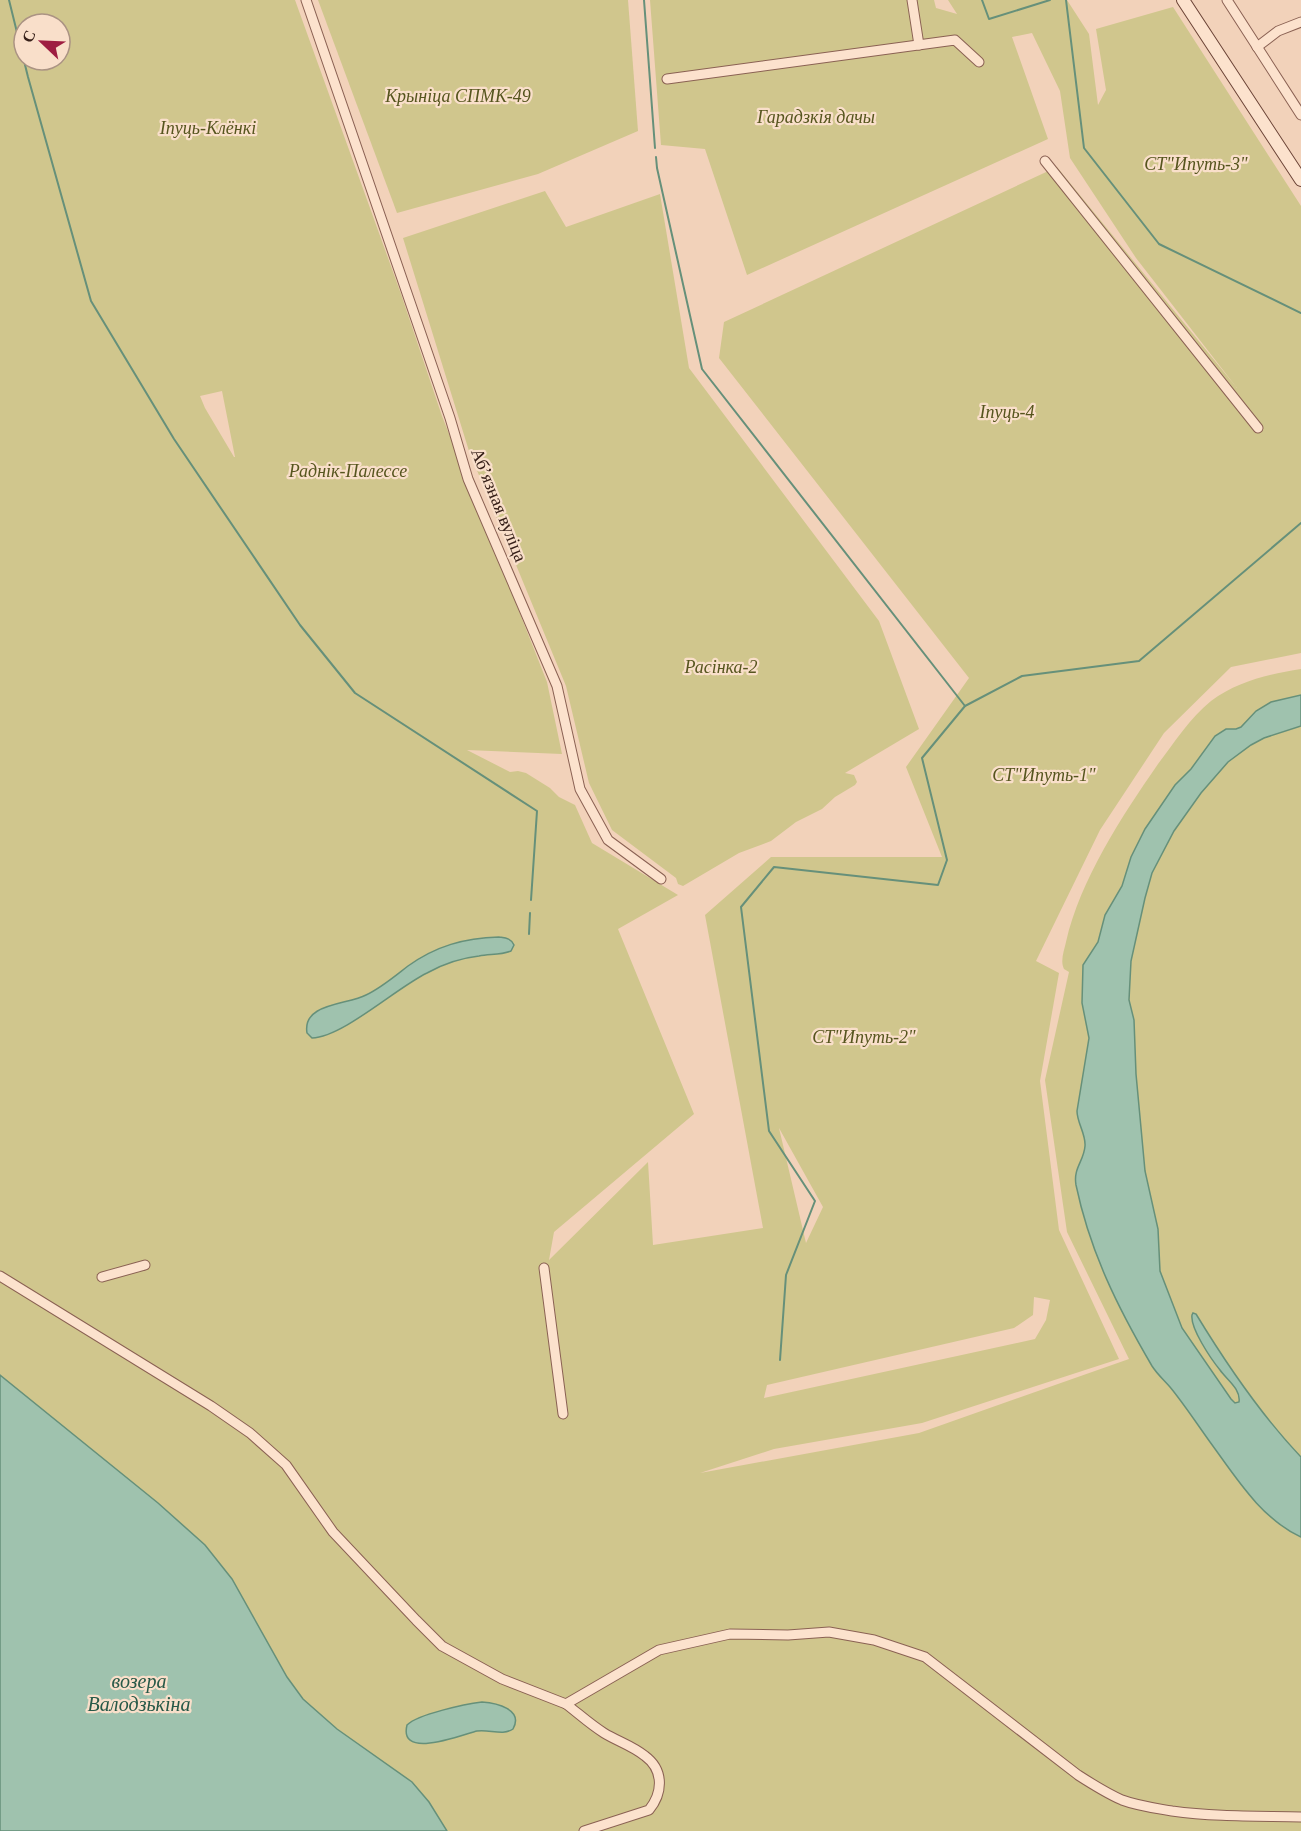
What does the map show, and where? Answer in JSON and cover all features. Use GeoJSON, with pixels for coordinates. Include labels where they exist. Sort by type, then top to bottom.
{"type":"FeatureCollection","features":[{"type":"Feature","properties":{"kind":"street","name":"Абʼязная вуліца"},"geometry":{"type":"LineString","coordinates":[[306,0],[450,418],[468,479],[557,686],[580,789],[608,840],[662,879]]}},
{"type":"Feature","properties":{"kind":"street"},"geometry":{"type":"LineString","coordinates":[[912,0],[920,45]]}},
{"type":"Feature","properties":{"kind":"street"},"geometry":{"type":"LineString","coordinates":[[1183,0],[1301,180]]}},
{"type":"Feature","properties":{"kind":"street"},"geometry":{"type":"LineString","coordinates":[[1227,0],[1301,116]]}},
{"type":"Feature","properties":{"kind":"street"},"geometry":{"type":"LineString","coordinates":[[1257,47],[1278,31],[1301,22]]}},
{"type":"Feature","properties":{"kind":"street"},"geometry":{"type":"LineString","coordinates":[[667,79],[956,40],[979,62]]}},
{"type":"Feature","properties":{"kind":"street"},"geometry":{"type":"LineString","coordinates":[[1045,161],[1258,428]]}},
{"type":"Feature","properties":{"kind":"street"},"geometry":{"type":"LineString","coordinates":[[102,1277],[145,1265]]}},
{"type":"Feature","properties":{"kind":"street"},"geometry":{"type":"LineString","coordinates":[[544,1268],[563,1414]]}},
{"type":"Feature","properties":{"kind":"street"},"geometry":{"type":"LineString","coordinates":[[0,1276],[211,1406],[250,1433],[286,1465],[333,1532],[442,1646],[502,1679],[566,1704],[602,1732],[644,1755],[652,1762],[660,1781],[660,1791],[656,1802],[649,1809],[584,1831]]}},
{"type":"Feature","properties":{"kind":"street"},"geometry":{"type":"LineString","coordinates":[[566,1704],[659,1650],[730,1634],[788,1635],[829,1632],[873,1640],[925,1657],[1078,1775],[1099,1789],[1123,1800],[1149,1808],[1225,1816],[1301,1817]]}},
{"type":"Feature","properties":{"kind":"green space"},"geometry":{"type":"Polygon","coordinates":[[[0,0],[295,0],[401,294],[442,416],[547,682],[562,754],[467,750],[510,772],[526,773],[550,788],[559,797],[575,805],[592,843],[678,895],[618,929],[694,1114],[554,1232],[549,1260],[648,1162],[653,1245],[763,1228],[705,915],[771,857],[942,857],[906,767],[969,678],[719,358],[724,322],[1057,167],[1237,388],[1136,258],[1070,158],[1060,91],[1032,33],[1012,37],[1048,139],[747,275],[705,149],[661,145],[650,0],[934,0],[936,8],[957,14],[948,0],[1067,0],[1089,34],[1098,105],[1106,90],[1096,29],[1173,7],[1301,206],[1301,653],[1231,667],[1164,733],[1100,830],[1036,961],[1059,973],[1040,1081],[1059,1230],[1119,1359],[922,1423],[774,1449],[700,1473],[919,1433],[1129,1359],[1067,1232],[1045,1080],[1069,972],[1063,966],[1064,949],[1081,895],[1104,849],[1144,784],[1189,723],[1211,701],[1232,688],[1266,676],[1301,669],[1301,1831],[447,1831],[429,1802],[412,1782],[337,1729],[303,1699],[287,1677],[232,1579],[205,1545],[158,1503],[0,1375],[0,0]],[[222,391],[200,396],[235,457],[222,391]],[[779,1128],[806,1243],[823,1207],[779,1128]],[[1034,1297],[1033,1315],[1014,1328],[767,1385],[764,1398],[1035,1339],[1046,1320],[1050,1300],[1034,1297]]]}},
{"type":"Feature","properties":{"kind":"green space","name":"Крыніца СПМК-49"},"geometry":{"type":"Polygon","coordinates":[[[318,0],[628,0],[638,131],[538,174],[397,213],[318,0]]]}},
{"type":"Feature","properties":{"kind":"green space","name":"Расінка-2"},"geometry":{"type":"Polygon","coordinates":[[[545,191],[566,227],[660,194],[689,368],[879,621],[919,729],[845,773],[854,775],[857,782],[822,809],[796,822],[771,841],[739,853],[683,886],[678,884],[676,878],[612,830],[589,783],[566,686],[469,451],[403,238],[545,191]]]}},
{"type":"Feature","properties":{"kind":"water"},"geometry":{"type":"Polygon","coordinates":[[[1301,695],[1301,726],[1264,738],[1228,762],[1201,793],[1174,831],[1152,873],[1145,898],[1131,961],[1129,1000],[1134,1020],[1136,1074],[1145,1171],[1158,1229],[1160,1271],[1182,1328],[1231,1399],[1235,1403],[1239,1402],[1238,1393],[1202,1343],[1194,1328],[1193,1313],[1196,1314],[1258,1406],[1301,1457],[1301,1537],[1273,1519],[1250,1496],[1180,1400],[1152,1366],[1106,1279],[1089,1233],[1075,1179],[1085,1146],[1077,1111],[1089,1038],[1082,1003],[1083,965],[1098,942],[1105,915],[1122,886],[1131,857],[1145,829],[1175,785],[1191,769],[1215,736],[1226,729],[1241,727],[1256,711],[1271,702],[1301,695]]]}},
{"type":"Feature","properties":{"kind":"water"},"geometry":{"type":"Polygon","coordinates":[[[499,937],[513,943],[511,951],[466,958],[446,964],[414,980],[339,1030],[312,1038],[307,1033],[307,1023],[318,1010],[372,992],[429,953],[462,941],[499,937]]]}},
{"type":"Feature","properties":{"kind":"water","name":"возера Валодзькіна"},"geometry":{"type":"Polygon","coordinates":[[[0,1375],[158,1503],[205,1545],[232,1579],[287,1677],[303,1699],[337,1729],[412,1782],[429,1802],[447,1831],[0,1831],[0,1375]]]}},
{"type":"Feature","properties":{"kind":"water"},"geometry":{"type":"Polygon","coordinates":[[[482,1702],[507,1708],[512,1712],[515,1716],[513,1729],[505,1732],[477,1731],[447,1740],[422,1744],[412,1742],[407,1736],[407,1725],[421,1717],[454,1707],[482,1702]]]}},
{"type":"Feature","properties":{"kind":"waterway"},"geometry":{"type":"LineString","coordinates":[[9,0],[28,77],[91,301],[174,439],[300,625],[355,693],[537,811],[531,900]]}},
{"type":"Feature","properties":{"kind":"waterway"},"geometry":{"type":"LineString","coordinates":[[644,0],[655,148]]}},
{"type":"Feature","properties":{"kind":"waterway"},"geometry":{"type":"LineString","coordinates":[[982,0],[989,19],[1050,0]]}},
{"type":"Feature","properties":{"kind":"waterway"},"geometry":{"type":"LineString","coordinates":[[1066,0],[1084,148],[1159,244],[1301,313]]}},
{"type":"Feature","properties":{"kind":"waterway"},"geometry":{"type":"LineString","coordinates":[[656,157],[702,369],[965,706]]}},
{"type":"Feature","properties":{"kind":"waterway"},"geometry":{"type":"LineString","coordinates":[[780,1360],[786,1275],[815,1201],[769,1131],[741,907],[774,867],[938,885],[947,860],[922,758],[965,706],[1022,676],[1139,661],[1301,523]]}},
{"type":"Feature","properties":{"kind":"waterway"},"geometry":{"type":"LineString","coordinates":[[529,934],[530,913]]}},
{"type":"Feature","properties":{"kind":"park label","name":"Гарадзкія дачы"},"geometry":{"type":"Point","coordinates":[816,117]}},
{"type":"Feature","properties":{"kind":"park label","name":"Іпуць-Клёнкі"},"geometry":{"type":"Point","coordinates":[208,128]}},
{"type":"Feature","properties":{"kind":"park label","name":"СТ\"Ипуть-3\""},"geometry":{"type":"Point","coordinates":[1196,164]}},
{"type":"Feature","properties":{"kind":"park label","name":"Іпуць-4"},"geometry":{"type":"Point","coordinates":[1007,412]}},
{"type":"Feature","properties":{"kind":"park label","name":"Раднік-Палессе"},"geometry":{"type":"Point","coordinates":[348,471]}},
{"type":"Feature","properties":{"kind":"park label","name":"СТ\"Ипуть-1\""},"geometry":{"type":"Point","coordinates":[1044,775]}},
{"type":"Feature","properties":{"kind":"park label","name":"СТ\"Ипуть-2\""},"geometry":{"type":"Point","coordinates":[864,1037]}}]}
